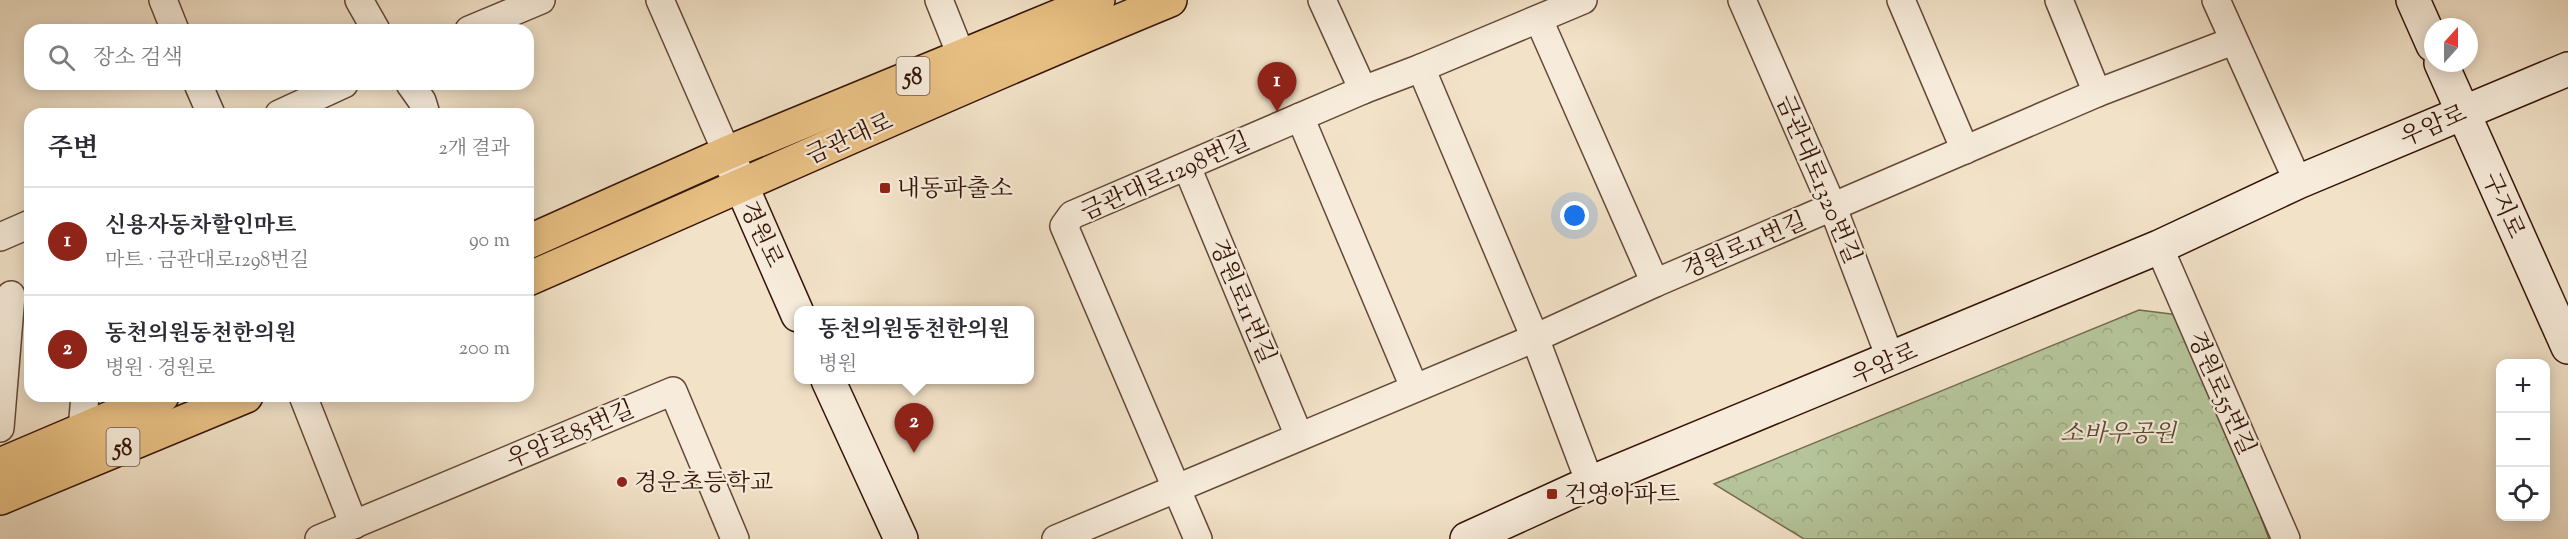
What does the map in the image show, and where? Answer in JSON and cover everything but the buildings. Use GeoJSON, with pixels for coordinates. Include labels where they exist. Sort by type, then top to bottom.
{"type":"FeatureCollection","features":[{"type":"Feature","properties":{"kind":"main road","name":"금관대로"},"geometry":{"type":"LineString","coordinates":[[534,239],[727,153],[1098,0]]}},
{"type":"Feature","properties":{"kind":"main road","name":"금관대로"},"geometry":{"type":"LineString","coordinates":[[534,276],[740,188],[994,72],[1170,0]]}},
{"type":"Feature","properties":{"kind":"main road","name":"58"},"geometry":{"type":"LineString","coordinates":[[0,465],[147,402]]}},
{"type":"Feature","properties":{"kind":"main road","name":"58"},"geometry":{"type":"LineString","coordinates":[[0,498],[232,402]]}},
{"type":"Feature","properties":{"kind":"street"},"geometry":{"type":"LineString","coordinates":[[163,0],[173,24]]}},
{"type":"Feature","properties":{"kind":"street"},"geometry":{"type":"LineString","coordinates":[[359,0],[373,24]]}},
{"type":"Feature","properties":{"kind":"street"},"geometry":{"type":"LineString","coordinates":[[483,24],[541,0]]}},
{"type":"Feature","properties":{"kind":"street"},"geometry":{"type":"LineString","coordinates":[[660,0],[727,153]]}},
{"type":"Feature","properties":{"kind":"street"},"geometry":{"type":"LineString","coordinates":[[939,0],[961,55]]}},
{"type":"Feature","properties":{"kind":"street"},"geometry":{"type":"LineString","coordinates":[[1322,0],[1363,90]]}},
{"type":"Feature","properties":{"kind":"street","name":"금관대로1298번길"},"geometry":{"type":"LineString","coordinates":[[1198,539],[1064,226],[1072,215],[1363,90],[1539,20],[1583,0]]}},
{"type":"Feature","properties":{"kind":"street","name":"금관대로1320번길"},"geometry":{"type":"LineString","coordinates":[[1742,0],[1833,208],[1891,360]]}},
{"type":"Feature","properties":{"kind":"street"},"geometry":{"type":"LineString","coordinates":[[1901,0],[1965,150]]}},
{"type":"Feature","properties":{"kind":"street"},"geometry":{"type":"LineString","coordinates":[[2059,0],[2097,93]]}},
{"type":"Feature","properties":{"kind":"street"},"geometry":{"type":"LineString","coordinates":[[2216,0],[2298,182]]}},
{"type":"Feature","properties":{"kind":"street"},"geometry":{"type":"LineString","coordinates":[[2413,0],[2424,25]]}},
{"type":"Feature","properties":{"kind":"street","name":"경원로11번길"},"geometry":{"type":"LineString","coordinates":[[1539,20],[1654,283]]}},
{"type":"Feature","properties":{"kind":"street","name":"경원로11번길"},"geometry":{"type":"LineString","coordinates":[[1056,539],[1299,435],[1535,338],[1654,283],[2097,93],[2234,41]]}},
{"type":"Feature","properties":{"kind":"street"},"geometry":{"type":"LineString","coordinates":[[1421,68],[1535,338],[1590,483]]}},
{"type":"Feature","properties":{"kind":"street","name":"우암로"},"geometry":{"type":"LineString","coordinates":[[1467,539],[1590,483],[2159,247],[2298,182],[2568,69]]}},
{"type":"Feature","properties":{"kind":"street","name":"구지로"},"geometry":{"type":"LineString","coordinates":[[2445,72],[2568,347]]}},
{"type":"Feature","properties":{"kind":"street"},"geometry":{"type":"LineString","coordinates":[[201,90],[208,108]]}},
{"type":"Feature","properties":{"kind":"street"},"geometry":{"type":"LineString","coordinates":[[292,108],[331,90]]}},
{"type":"Feature","properties":{"kind":"street"},"geometry":{"type":"LineString","coordinates":[[414,90],[424,108]]}},
{"type":"Feature","properties":{"kind":"street"},"geometry":{"type":"LineString","coordinates":[[1299,117],[1414,387]]}},
{"type":"Feature","properties":{"kind":"street","name":"경원로"},"geometry":{"type":"LineString","coordinates":[[727,153],[740,188],[794,306]]}},
{"type":"Feature","properties":{"kind":"street","name":"경원로11번길"},"geometry":{"type":"LineString","coordinates":[[1187,167],[1299,435]]}},
{"type":"Feature","properties":{"kind":"street"},"geometry":{"type":"LineString","coordinates":[[0,237],[24,227]]}},
{"type":"Feature","properties":{"kind":"street","name":"경원로55번길"},"geometry":{"type":"LineString","coordinates":[[2159,247],[2286,539]]}},
{"type":"Feature","properties":{"kind":"street"},"geometry":{"type":"LineString","coordinates":[[0,428],[14,295]]}},
{"type":"Feature","properties":{"kind":"street"},"geometry":{"type":"LineString","coordinates":[[830,384],[901,539]]}},
{"type":"Feature","properties":{"kind":"street","name":"우암로85번길"},"geometry":{"type":"LineString","coordinates":[[319,539],[673,391],[735,539]]}},
{"type":"Feature","properties":{"kind":"street"},"geometry":{"type":"LineString","coordinates":[[82,429],[84,402]]}},
{"type":"Feature","properties":{"kind":"street"},"geometry":{"type":"LineString","coordinates":[[305,402],[354,525]]}},
{"type":"Feature","properties":{"kind":"green space","name":"소바우공원"},"geometry":{"type":"Polygon","coordinates":[[[2139,310],[2187,316],[2269,539],[1804,539],[1714,484],[2139,310]]]}},
{"type":"Feature","properties":{"kind":"place","name":"신용자동차할인마트"},"geometry":{"type":"Point","coordinates":[1277,112]}},
{"type":"Feature","properties":{"kind":"place","name":"내동파출소"},"geometry":{"type":"Point","coordinates":[885,188]}},
{"type":"Feature","properties":{"kind":"place","name":"동천의원동천한의원"},"geometry":{"type":"Point","coordinates":[914,453]}},
{"type":"Feature","properties":{"kind":"place","name":"경운초등학교"},"geometry":{"type":"Point","coordinates":[622,482]}},
{"type":"Feature","properties":{"kind":"place","name":"건영아파트"},"geometry":{"type":"Point","coordinates":[1552,494]}}]}
